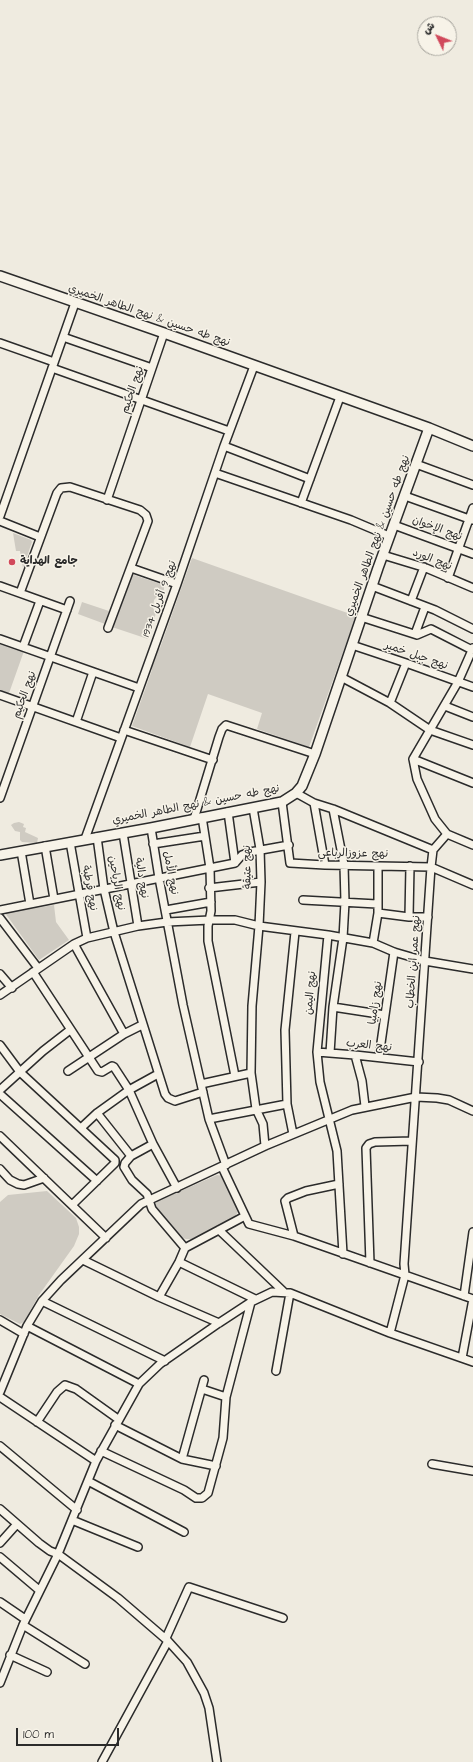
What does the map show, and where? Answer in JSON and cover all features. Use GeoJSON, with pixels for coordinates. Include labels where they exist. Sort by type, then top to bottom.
{"type":"FeatureCollection","features":[{"type":"Feature","properties":{"kind":"street","name":"نهج طه حسين & نهج الطاهر الخميري"},"geometry":{"type":"LineString","coordinates":[[0,276],[429,428],[389,536],[315,754],[302,786],[296,793],[282,802],[152,828],[0,855]]}},
{"type":"Feature","properties":{"kind":"street"},"geometry":{"type":"LineString","coordinates":[[0,516],[75,303]]}},
{"type":"Feature","properties":{"kind":"street","name":"نهج الحكيم"},"geometry":{"type":"LineString","coordinates":[[107,500],[164,333]]}},
{"type":"Feature","properties":{"kind":"street"},"geometry":{"type":"LineString","coordinates":[[63,337],[152,368]]}},
{"type":"Feature","properties":{"kind":"street"},"geometry":{"type":"LineString","coordinates":[[0,343],[141,400],[230,431]]}},
{"type":"Feature","properties":{"kind":"street","name":"نهج 9 أفريل 1934"},"geometry":{"type":"LineString","coordinates":[[85,839],[177,584],[224,446],[254,366]]}},
{"type":"Feature","properties":{"kind":"street"},"geometry":{"type":"LineString","coordinates":[[301,503],[340,397]]}},
{"type":"Feature","properties":{"kind":"street"},"geometry":{"type":"LineString","coordinates":[[429,428],[473,446]]}},
{"type":"Feature","properties":{"kind":"street"},"geometry":{"type":"LineString","coordinates":[[224,446],[310,479]]}},
{"type":"Feature","properties":{"kind":"street"},"geometry":{"type":"LineString","coordinates":[[416,464],[473,485]]}},
{"type":"Feature","properties":{"kind":"street"},"geometry":{"type":"LineString","coordinates":[[215,473],[389,536]]}},
{"type":"Feature","properties":{"kind":"street"},"geometry":{"type":"LineString","coordinates":[[20,593],[57,493],[61,488],[70,487],[140,510],[146,514],[147,525],[108,628]]}},
{"type":"Feature","properties":{"kind":"street"},"geometry":{"type":"LineString","coordinates":[[404,496],[471,520]]}},
{"type":"Feature","properties":{"kind":"street"},"geometry":{"type":"LineString","coordinates":[[448,578],[471,520],[473,508]]}},
{"type":"Feature","properties":{"kind":"street"},"geometry":{"type":"LineString","coordinates":[[0,521],[40,537]]}},
{"type":"Feature","properties":{"kind":"street","name":"نهج الإخوان"},"geometry":{"type":"LineString","coordinates":[[394,525],[473,554]]}},
{"type":"Feature","properties":{"kind":"street","name":"نهج الورد"},"geometry":{"type":"LineString","coordinates":[[383,555],[424,567],[473,588]]}},
{"type":"Feature","properties":{"kind":"street"},"geometry":{"type":"LineString","coordinates":[[411,601],[424,567]]}},
{"type":"Feature","properties":{"kind":"street"},"geometry":{"type":"LineString","coordinates":[[131,568],[177,584]]}},
{"type":"Feature","properties":{"kind":"street"},"geometry":{"type":"LineString","coordinates":[[0,586],[67,610]]}},
{"type":"Feature","properties":{"kind":"street"},"geometry":{"type":"LineString","coordinates":[[372,586],[411,601],[473,629]]}},
{"type":"Feature","properties":{"kind":"street"},"geometry":{"type":"LineString","coordinates":[[23,647],[40,601]]}},
{"type":"Feature","properties":{"kind":"street","name":"نهج الحكيم"},"geometry":{"type":"LineString","coordinates":[[0,798],[70,601]]}},
{"type":"Feature","properties":{"kind":"street"},"geometry":{"type":"LineString","coordinates":[[415,634],[425,607]]}},
{"type":"Feature","properties":{"kind":"street"},"geometry":{"type":"LineString","coordinates":[[361,617],[415,634],[430,629],[473,649],[445,706],[413,759],[417,778],[436,819],[447,834],[473,845]]}},
{"type":"Feature","properties":{"kind":"street"},"geometry":{"type":"LineString","coordinates":[[0,639],[139,688]]}},
{"type":"Feature","properties":{"kind":"street","name":"نهج جبل خمير"},"geometry":{"type":"LineString","coordinates":[[352,646],[406,663],[473,687]]}},
{"type":"Feature","properties":{"kind":"street"},"geometry":{"type":"LineString","coordinates":[[390,703],[406,663]]}},
{"type":"Feature","properties":{"kind":"street"},"geometry":{"type":"LineString","coordinates":[[76,722],[93,672]]}},
{"type":"Feature","properties":{"kind":"street"},"geometry":{"type":"LineString","coordinates":[[341,677],[390,703],[430,730],[473,745]]}},
{"type":"Feature","properties":{"kind":"street"},"geometry":{"type":"LineString","coordinates":[[0,695],[121,738]]}},
{"type":"Feature","properties":{"kind":"street"},"geometry":{"type":"LineString","coordinates":[[445,706],[473,717]]}},
{"type":"Feature","properties":{"kind":"street"},"geometry":{"type":"LineString","coordinates":[[235,1076],[211,960],[207,932],[210,920],[211,902],[209,888],[210,868],[205,836],[198,818],[222,730],[227,725],[315,754]]}},
{"type":"Feature","properties":{"kind":"street"},"geometry":{"type":"LineString","coordinates":[[124,730],[213,760]]}},
{"type":"Feature","properties":{"kind":"street"},"geometry":{"type":"LineString","coordinates":[[413,759],[473,783]]}},
{"type":"Feature","properties":{"kind":"street"},"geometry":{"type":"LineString","coordinates":[[296,793],[314,803],[433,850],[447,834]]}},
{"type":"Feature","properties":{"kind":"street","name":"نهج عزوزالرباعي"},"geometry":{"type":"LineString","coordinates":[[282,802],[289,845],[290,863],[410,866],[431,868],[473,884]]}},
{"type":"Feature","properties":{"kind":"street"},"geometry":{"type":"LineString","coordinates":[[314,803],[325,865]]}},
{"type":"Feature","properties":{"kind":"street","name":"نهج عتيقة"},"geometry":{"type":"LineString","coordinates":[[253,808],[260,849],[261,882],[252,1006],[251,1073],[256,1109],[263,1124],[265,1146]]}},
{"type":"Feature","properties":{"kind":"street"},"geometry":{"type":"LineString","coordinates":[[330,1053],[343,938],[344,902],[344,865],[332,809]]}},
{"type":"Feature","properties":{"kind":"street"},"geometry":{"type":"LineString","coordinates":[[228,812],[235,863]]}},
{"type":"Feature","properties":{"kind":"street","name":"نهج الأمل"},"geometry":{"type":"LineString","coordinates":[[152,828],[153,844],[183,1005],[209,1119],[224,1166],[245,1216]]}},
{"type":"Feature","properties":{"kind":"street","name":"نهج دالية"},"geometry":{"type":"LineString","coordinates":[[123,833],[138,926]]}},
{"type":"Feature","properties":{"kind":"street"},"geometry":{"type":"LineString","coordinates":[[153,844],[205,836]]}},
{"type":"Feature","properties":{"kind":"street","name":"نهج الرياحين"},"geometry":{"type":"LineString","coordinates":[[97,837],[104,889],[114,932],[142,1025],[165,1094],[168,1098],[175,1102],[203,1092]]}},
{"type":"Feature","properties":{"kind":"street","name":"نهج قرطبة"},"geometry":{"type":"LineString","coordinates":[[70,842],[87,938]]}},
{"type":"Feature","properties":{"kind":"street"},"geometry":{"type":"LineString","coordinates":[[0,910],[235,863],[246,853],[260,849],[289,845]]}},
{"type":"Feature","properties":{"kind":"street"},"geometry":{"type":"LineString","coordinates":[[45,846],[54,899]]}},
{"type":"Feature","properties":{"kind":"street","name":"نهج عمر ابن الخطاب"},"geometry":{"type":"LineString","coordinates":[[390,1333],[405,1275],[404,1264],[412,1141],[433,850]]}},
{"type":"Feature","properties":{"kind":"street"},"geometry":{"type":"LineString","coordinates":[[20,851],[30,904]]}},
{"type":"Feature","properties":{"kind":"street"},"geometry":{"type":"LineString","coordinates":[[373,943],[378,913],[378,866]]}},
{"type":"Feature","properties":{"kind":"street"},"geometry":{"type":"LineString","coordinates":[[409,917],[410,866]]}},
{"type":"Feature","properties":{"kind":"street"},"geometry":{"type":"LineString","coordinates":[[209,888],[261,882]]}},
{"type":"Feature","properties":{"kind":"street"},"geometry":{"type":"LineString","coordinates":[[303,900],[377,904]]}},
{"type":"Feature","properties":{"kind":"street"},"geometry":{"type":"LineString","coordinates":[[166,910],[211,902]]}},
{"type":"Feature","properties":{"kind":"street"},"geometry":{"type":"LineString","coordinates":[[378,913],[409,917],[428,917]]}},
{"type":"Feature","properties":{"kind":"street"},"geometry":{"type":"LineString","coordinates":[[0,918],[35,970],[70,1030],[98,1071],[102,1072],[112,1066],[114,1067],[129,1090],[153,1144],[177,1188]]}},
{"type":"Feature","properties":{"kind":"street"},"geometry":{"type":"LineString","coordinates":[[0,995],[74,944],[87,938],[138,926],[168,922],[234,920],[259,926],[328,935],[373,943],[394,952],[425,961],[473,969]]}},
{"type":"Feature","properties":{"kind":"street"},"geometry":{"type":"LineString","coordinates":[[293,1134],[287,1104],[285,1030],[296,932]]}},
{"type":"Feature","properties":{"kind":"street","name":"نهج اليمن"},"geometry":{"type":"LineString","coordinates":[[328,935],[317,1052],[320,1082],[337,1151],[344,1254]]}},
{"type":"Feature","properties":{"kind":"street"},"geometry":{"type":"LineString","coordinates":[[74,944],[124,1034]]}},
{"type":"Feature","properties":{"kind":"street","name":"نهج زامبيا"},"geometry":{"type":"LineString","coordinates":[[379,1057],[394,952]]}},
{"type":"Feature","properties":{"kind":"street"},"geometry":{"type":"LineString","coordinates":[[0,974],[12,988]]}},
{"type":"Feature","properties":{"kind":"street"},"geometry":{"type":"LineString","coordinates":[[334,1007],[385,1015]]}},
{"type":"Feature","properties":{"kind":"street"},"geometry":{"type":"LineString","coordinates":[[68,1071],[124,1034],[142,1025]]}},
{"type":"Feature","properties":{"kind":"street"},"geometry":{"type":"LineString","coordinates":[[0,1090],[43,1051],[70,1030]]}},
{"type":"Feature","properties":{"kind":"street"},"geometry":{"type":"LineString","coordinates":[[0,1045],[20,1072],[113,1158],[115,1163]]}},
{"type":"Feature","properties":{"kind":"street","name":"نهج العرب"},"geometry":{"type":"LineString","coordinates":[[317,1052],[418,1062]]}},
{"type":"Feature","properties":{"kind":"street"},"geometry":{"type":"LineString","coordinates":[[355,1055],[362,1081],[365,1106]]}},
{"type":"Feature","properties":{"kind":"street"},"geometry":{"type":"LineString","coordinates":[[201,1084],[251,1073]]}},
{"type":"Feature","properties":{"kind":"street"},"geometry":{"type":"LineString","coordinates":[[81,1128],[97,1113],[129,1090],[158,1074]]}},
{"type":"Feature","properties":{"kind":"street"},"geometry":{"type":"LineString","coordinates":[[0,1392],[2,1382],[27,1326],[42,1301],[61,1280],[84,1260],[141,1204],[149,1199],[177,1188],[265,1146],[330,1118],[365,1106],[416,1097],[449,1100],[473,1111]]}},
{"type":"Feature","properties":{"kind":"street"},"geometry":{"type":"LineString","coordinates":[[1,1098],[96,1181]]}},
{"type":"Feature","properties":{"kind":"street"},"geometry":{"type":"LineString","coordinates":[[209,1119],[287,1104]]}},
{"type":"Feature","properties":{"kind":"street"},"geometry":{"type":"LineString","coordinates":[[97,1113],[131,1156]]}},
{"type":"Feature","properties":{"kind":"street"},"geometry":{"type":"LineString","coordinates":[[0,1136],[32,1165],[106,1238]]}},
{"type":"Feature","properties":{"kind":"street"},"geometry":{"type":"LineString","coordinates":[[370,1263],[366,1148],[369,1144],[375,1142],[412,1141]]}},
{"type":"Feature","properties":{"kind":"street"},"geometry":{"type":"LineString","coordinates":[[72,1205],[115,1163],[124,1163],[131,1156],[153,1144]]}},
{"type":"Feature","properties":{"kind":"street"},"geometry":{"type":"LineString","coordinates":[[124,1163],[124,1167],[132,1180],[147,1194],[152,1209],[185,1248]]}},
{"type":"Feature","properties":{"kind":"street"},"geometry":{"type":"LineString","coordinates":[[0,1169],[10,1180],[18,1184],[24,1185],[44,1178]]}},
{"type":"Feature","properties":{"kind":"street"},"geometry":{"type":"LineString","coordinates":[[294,1236],[285,1201],[288,1198],[306,1191],[339,1184]]}},
{"type":"Feature","properties":{"kind":"street"},"geometry":{"type":"LineString","coordinates":[[159,1297],[179,1262],[185,1248],[245,1216],[249,1224],[294,1236],[473,1299],[462,1358]]}},
{"type":"Feature","properties":{"kind":"street"},"geometry":{"type":"LineString","coordinates":[[219,1230],[286,1292],[390,1333],[473,1362]]}},
{"type":"Feature","properties":{"kind":"street"},"geometry":{"type":"LineString","coordinates":[[464,1296],[473,1232]]}},
{"type":"Feature","properties":{"kind":"street"},"geometry":{"type":"LineString","coordinates":[[84,1260],[159,1297],[219,1323]]}},
{"type":"Feature","properties":{"kind":"street"},"geometry":{"type":"LineString","coordinates":[[179,1262],[253,1300]]}},
{"type":"Feature","properties":{"kind":"street"},"geometry":{"type":"LineString","coordinates":[[0,1684],[24,1622],[58,1554],[96,1460],[139,1384],[165,1361],[253,1300],[272,1292],[286,1292]]}},
{"type":"Feature","properties":{"kind":"street"},"geometry":{"type":"LineString","coordinates":[[276,1371],[286,1292]]}},
{"type":"Feature","properties":{"kind":"street"},"geometry":{"type":"LineString","coordinates":[[101,1451],[184,1490],[196,1498],[202,1498],[208,1493],[222,1438],[226,1397],[253,1300]]}},
{"type":"Feature","properties":{"kind":"street"},"geometry":{"type":"LineString","coordinates":[[42,1301],[165,1361]]}},
{"type":"Feature","properties":{"kind":"street"},"geometry":{"type":"LineString","coordinates":[[0,1320],[24,1334]]}},
{"type":"Feature","properties":{"kind":"street"},"geometry":{"type":"LineString","coordinates":[[27,1326],[139,1384]]}},
{"type":"Feature","properties":{"kind":"street"},"geometry":{"type":"LineString","coordinates":[[182,1459],[204,1380]]}},
{"type":"Feature","properties":{"kind":"street"},"geometry":{"type":"LineString","coordinates":[[38,1422],[57,1392],[64,1385],[76,1389],[117,1422],[182,1459],[216,1466]]}},
{"type":"Feature","properties":{"kind":"street"},"geometry":{"type":"LineString","coordinates":[[202,1389],[226,1397]]}},
{"type":"Feature","properties":{"kind":"street"},"geometry":{"type":"LineString","coordinates":[[0,1397],[96,1460]]}},
{"type":"Feature","properties":{"kind":"street"},"geometry":{"type":"LineString","coordinates":[[0,1446],[76,1510]]}},
{"type":"Feature","properties":{"kind":"street"},"geometry":{"type":"LineString","coordinates":[[432,1464],[473,1471]]}},
{"type":"Feature","properties":{"kind":"street"},"geometry":{"type":"LineString","coordinates":[[88,1481],[184,1532]]}},
{"type":"Feature","properties":{"kind":"street"},"geometry":{"type":"LineString","coordinates":[[0,1509],[39,1543],[50,1551],[58,1554],[118,1598],[167,1640],[187,1662],[204,1693],[217,1762]]}},
{"type":"Feature","properties":{"kind":"street"},"geometry":{"type":"LineString","coordinates":[[72,1520],[138,1547]]}},
{"type":"Feature","properties":{"kind":"street"},"geometry":{"type":"LineString","coordinates":[[0,1542],[16,1524]]}},
{"type":"Feature","properties":{"kind":"street"},"geometry":{"type":"LineString","coordinates":[[0,1556],[39,1590]]}},
{"type":"Feature","properties":{"kind":"street"},"geometry":{"type":"LineString","coordinates":[[102,1762],[167,1640],[186,1589],[189,1587],[282,1618]]}},
{"type":"Feature","properties":{"kind":"street"},"geometry":{"type":"LineString","coordinates":[[0,1602],[24,1622],[85,1664]]}},
{"type":"Feature","properties":{"kind":"street"},"geometry":{"type":"LineString","coordinates":[[10,1655],[47,1672]]}},
{"type":"Feature","properties":{"kind":"shaded area"},"geometry":{"type":"Polygon","coordinates":[[[13,533],[31,540],[32,542],[23,568],[20,551],[16,551],[13,533]]]}},
{"type":"Feature","properties":{"kind":"shaded area"},"geometry":{"type":"Polygon","coordinates":[[[192,558],[356,616],[309,747],[257,729],[262,713],[208,694],[190,747],[132,726],[152,670],[151,667],[157,650],[160,648],[192,558]]]}},
{"type":"Feature","properties":{"kind":"shaded area"},"geometry":{"type":"Polygon","coordinates":[[[131,574],[164,585],[164,590],[154,600],[153,608],[156,613],[148,639],[112,627],[131,574]]]}},
{"type":"Feature","properties":{"kind":"shaded area"},"geometry":{"type":"Polygon","coordinates":[[[82,602],[109,611],[105,624],[78,614],[82,602]]]}},
{"type":"Feature","properties":{"kind":"shaded area"},"geometry":{"type":"Polygon","coordinates":[[[0,642],[24,651],[8,696],[0,693],[0,642]]]}},
{"type":"Feature","properties":{"kind":"shaded area"},"geometry":{"type":"Polygon","coordinates":[[[19,822],[24,824],[23,827],[26,828],[25,832],[38,838],[37,843],[22,842],[20,840],[20,832],[15,831],[11,825],[19,822]]]}},
{"type":"Feature","properties":{"kind":"shaded area"},"geometry":{"type":"Polygon","coordinates":[[[54,905],[56,922],[69,940],[39,960],[5,913],[54,905]]]}},
{"type":"Feature","properties":{"kind":"shaded area"},"geometry":{"type":"Polygon","coordinates":[[[217,1175],[223,1176],[238,1212],[235,1216],[217,1227],[192,1239],[180,1237],[155,1207],[155,1204],[158,1201],[217,1175]]]}},
{"type":"Feature","properties":{"kind":"shaded area"},"geometry":{"type":"Polygon","coordinates":[[[47,1191],[76,1218],[79,1227],[79,1234],[74,1246],[39,1295],[24,1322],[20,1324],[0,1314],[0,1202],[8,1195],[47,1191]]]}},
{"type":"Feature","properties":{"kind":"place","name":"جامع الهداية"},"geometry":{"type":"Point","coordinates":[12,562]}}]}
